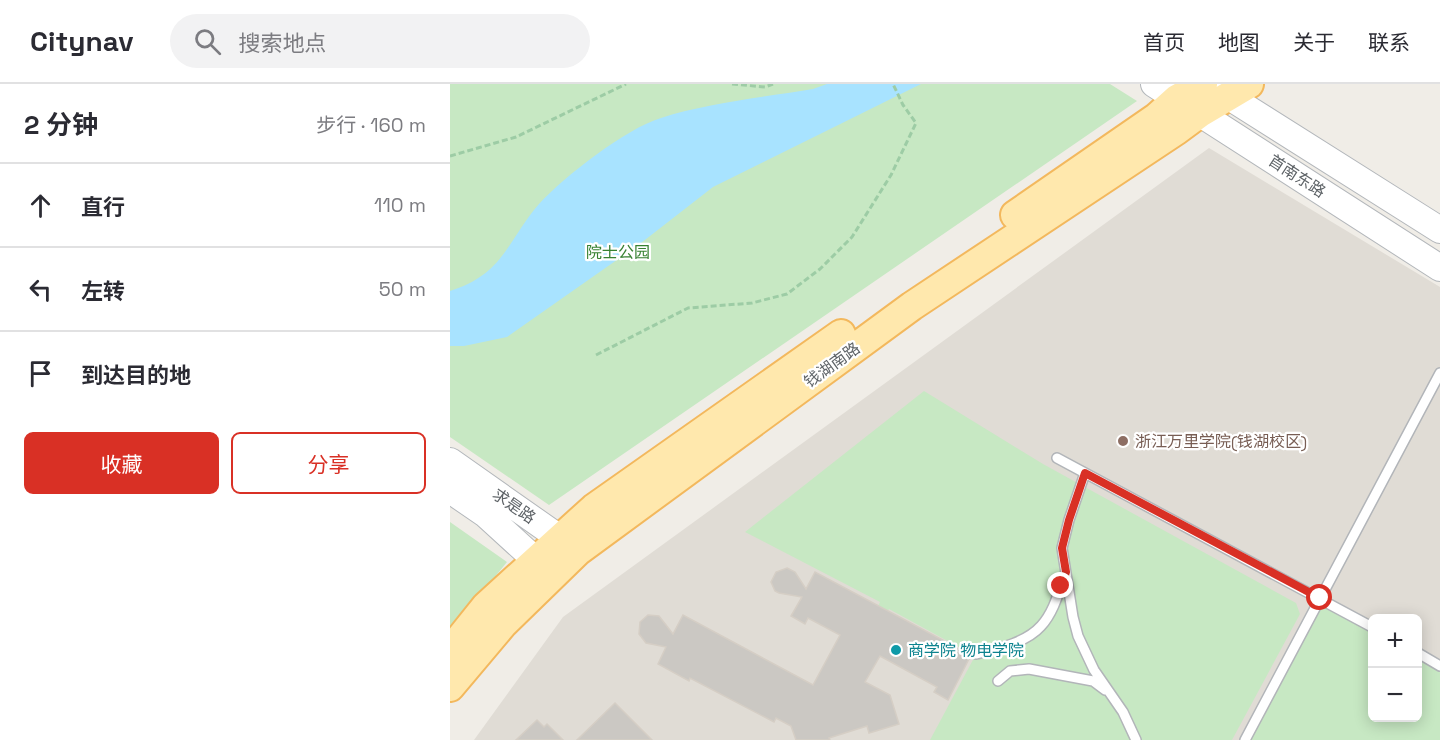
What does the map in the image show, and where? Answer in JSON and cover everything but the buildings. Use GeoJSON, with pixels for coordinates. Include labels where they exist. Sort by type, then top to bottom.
{"type":"FeatureCollection","features":[{"type":"Feature","properties":{"kind":"main road","name":"钱湖南路"},"geometry":{"type":"LineString","coordinates":[[450,687],[503,624],[545,568],[569,545],[912,306],[1167,137],[1177,99],[1203,84]]}},
{"type":"Feature","properties":{"kind":"main road","name":"钱湖南路"},"geometry":{"type":"LineString","coordinates":[[1177,99],[1229,88]]}},
{"type":"Feature","properties":{"kind":"main road","name":"首南东路"},"geometry":{"type":"LineString","coordinates":[[1229,88],[1440,230]]}},
{"type":"Feature","properties":{"kind":"main road","name":"首南东路"},"geometry":{"type":"LineString","coordinates":[[1177,99],[1440,268]]}},
{"type":"Feature","properties":{"kind":"main road","name":"求是路"},"geometry":{"type":"LineString","coordinates":[[450,461],[569,545]]}},
{"type":"Feature","properties":{"kind":"main road","name":"求是路"},"geometry":{"type":"LineString","coordinates":[[450,490],[485,514],[545,568]]}},
{"type":"Feature","properties":{"kind":"main road","name":"钱湖南路"},"geometry":{"type":"LineString","coordinates":[[450,651],[486,606],[545,568]]}},
{"type":"Feature","properties":{"kind":"lane"},"geometry":{"type":"LineString","coordinates":[[1245,740],[1440,373]]}},
{"type":"Feature","properties":{"kind":"lane"},"geometry":{"type":"LineString","coordinates":[[1057,458],[1368,625]]}},
{"type":"Feature","properties":{"kind":"lane"},"geometry":{"type":"LineString","coordinates":[[1085,473],[1062,548],[1078,636],[1094,670],[1123,712],[1136,740]]}},
{"type":"Feature","properties":{"kind":"lane"},"geometry":{"type":"LineString","coordinates":[[976,654],[1029,636],[1042,625],[1055,602],[1066,572]]}},
{"type":"Feature","properties":{"kind":"lane"},"geometry":{"type":"LineString","coordinates":[[1422,655],[1440,666]]}},
{"type":"Feature","properties":{"kind":"lane"},"geometry":{"type":"LineString","coordinates":[[998,681],[1010,671],[1029,669],[1093,681],[1112,695]]}},
{"type":"Feature","properties":{"kind":"path"},"geometry":{"type":"LineString","coordinates":[[450,156],[516,137],[626,84]]}},
{"type":"Feature","properties":{"kind":"path"},"geometry":{"type":"LineString","coordinates":[[732,84],[765,87],[773,84]]}},
{"type":"Feature","properties":{"kind":"path"},"geometry":{"type":"LineString","coordinates":[[596,355],[688,308],[752,303],[787,294],[820,269],[852,237],[891,174],[916,123],[903,105],[893,84]]}},
{"type":"Feature","properties":{"kind":"shaded area","name":"浙江万里学院(钱湖校区)"},"geometry":{"type":"Polygon","coordinates":[[[1209,148],[1440,287],[1440,740],[474,740],[563,617],[1209,148]]]}},
{"type":"Feature","properties":{"kind":"green space","name":"院士公园"},"geometry":{"type":"Polygon","coordinates":[[[450,84],[1110,84],[1137,101],[549,505],[450,437],[450,84]]]}},
{"type":"Feature","properties":{"kind":"green space"},"geometry":{"type":"Polygon","coordinates":[[[924,391],[1043,464],[1296,603],[1300,614],[1232,740],[930,740],[975,656],[889,609],[883,620],[874,615],[880,602],[745,532],[924,391]]]}},
{"type":"Feature","properties":{"kind":"green space"},"geometry":{"type":"Polygon","coordinates":[[[450,522],[507,562],[450,632],[450,522]]]}},
{"type":"Feature","properties":{"kind":"green space"},"geometry":{"type":"Polygon","coordinates":[[[1320,598],[1368,625],[1368,722],[1422,722],[1422,655],[1440,666],[1440,740],[1245,740],[1320,598]]]}},
{"type":"Feature","properties":{"kind":"water"},"geometry":{"type":"Polygon","coordinates":[[[827,84],[921,84],[713,187],[641,243],[507,337],[464,346],[450,346],[450,291],[468,284],[493,266],[539,204],[564,180],[613,143],[646,124],[679,113],[717,104],[813,89],[827,84]]]}},
{"type":"Feature","properties":{"kind":"place","name":"浙江万里学院(钱湖校区)"},"geometry":{"type":"Point","coordinates":[1123,441]}},
{"type":"Feature","properties":{"kind":"place","name":"商学院 物电学院"},"geometry":{"type":"Point","coordinates":[896,650]}},
{"type":"Feature","properties":{"kind":"route"},"geometry":{"type":"LineString","coordinates":[[1061,586],[1066,572],[1062,548],[1085,473],[1320,598]]}}]}
